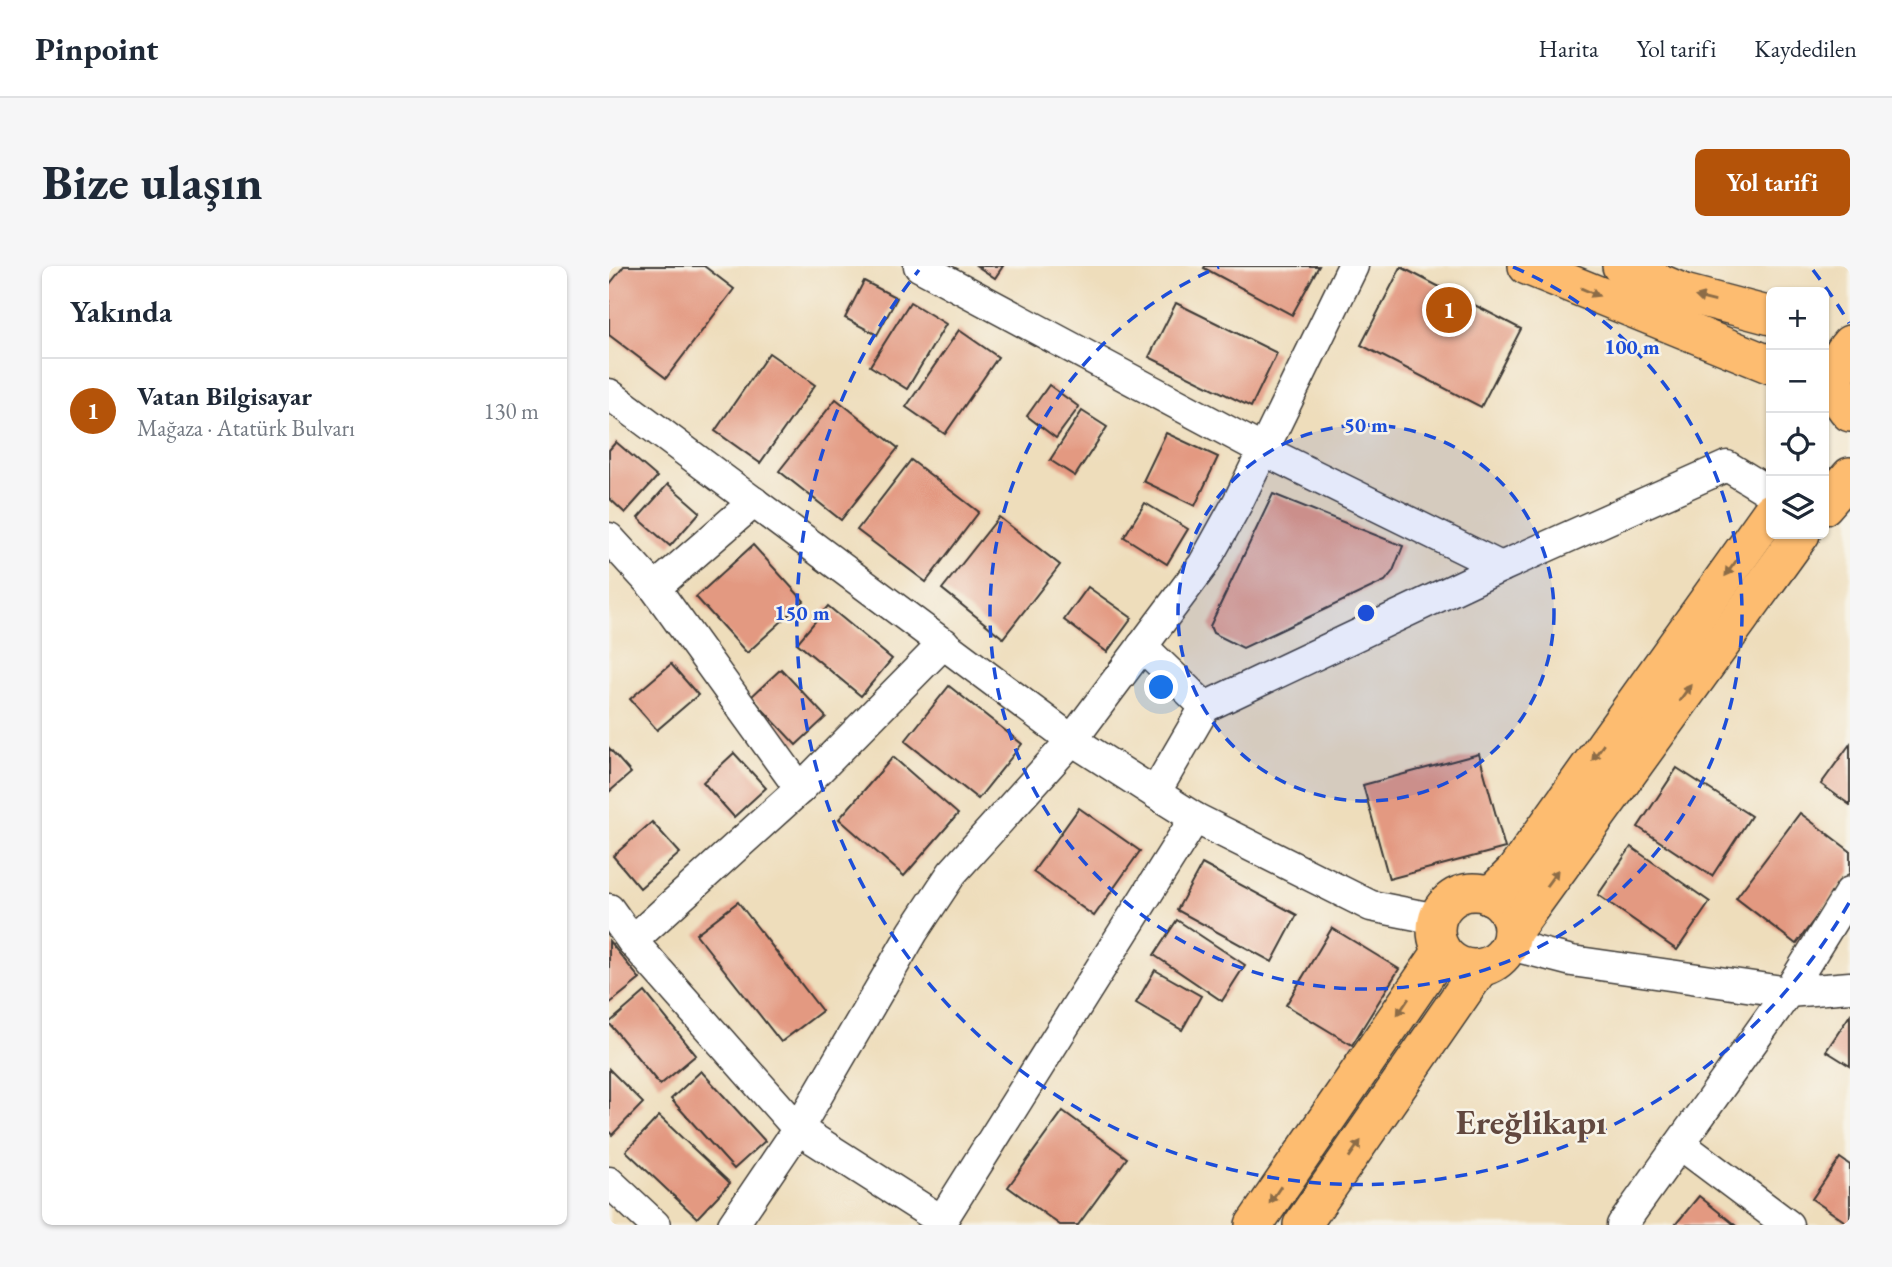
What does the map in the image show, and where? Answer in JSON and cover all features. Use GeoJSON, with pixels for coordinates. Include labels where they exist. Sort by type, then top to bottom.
{"type":"FeatureCollection","features":[{"type":"Feature","properties":{"kind":"main road"},"geometry":{"type":"LineString","coordinates":[[1527,266],[1766,363]]}},
{"type":"Feature","properties":{"kind":"main road"},"geometry":{"type":"LineString","coordinates":[[1621,266],[1684,293],[1766,315]]}},
{"type":"Feature","properties":{"kind":"main road"},"geometry":{"type":"LineString","coordinates":[[1829,330],[1850,336]]}},
{"type":"Feature","properties":{"kind":"main road"},"geometry":{"type":"LineString","coordinates":[[1835,404],[1837,368],[1841,356],[1850,344]]}},
{"type":"Feature","properties":{"kind":"main road"},"geometry":{"type":"LineString","coordinates":[[1829,500],[1850,477]]}},
{"type":"Feature","properties":{"kind":"main road"},"geometry":{"type":"LineString","coordinates":[[1490,896],[1515,871],[1766,519]]}},
{"type":"Feature","properties":{"kind":"main road"},"geometry":{"type":"LineString","coordinates":[[1440,935],[1456,964],[1468,969],[1479,969],[1493,964],[1503,956],[1511,939],[1797,539]]}},
{"type":"Feature","properties":{"kind":"main road"},"geometry":{"type":"LineString","coordinates":[[1254,1225],[1440,935],[1446,904],[1464,893],[1478,892],[1490,896],[1506,909],[1512,924],[1511,939]]}},
{"type":"Feature","properties":{"kind":"main road"},"geometry":{"type":"LineString","coordinates":[[1302,1225],[1479,969]]}},
{"type":"Feature","properties":{"kind":"street"},"geometry":{"type":"LineString","coordinates":[[919,266],[1263,450],[1501,567]]}},
{"type":"Feature","properties":{"kind":"street"},"geometry":{"type":"LineString","coordinates":[[733,1225],[798,1129],[913,932],[951,873],[1072,740],[1203,565],[1353,266]]}},
{"type":"Feature","properties":{"kind":"street"},"geometry":{"type":"LineString","coordinates":[[609,394],[1072,740],[1195,818],[1371,906],[1440,935]]}},
{"type":"Feature","properties":{"kind":"street"},"geometry":{"type":"LineString","coordinates":[[1155,793],[1205,707],[1501,567],[1727,466],[1766,490]]}},
{"type":"Feature","properties":{"kind":"street"},"geometry":{"type":"LineString","coordinates":[[655,588],[754,502]]}},
{"type":"Feature","properties":{"kind":"street"},"geometry":{"type":"LineString","coordinates":[[609,538],[655,588],[800,789]]}},
{"type":"Feature","properties":{"kind":"street"},"geometry":{"type":"LineString","coordinates":[[632,941],[800,789],[944,643]]}},
{"type":"Feature","properties":{"kind":"street"},"geometry":{"type":"LineString","coordinates":[[1142,646],[1205,707]]}},
{"type":"Feature","properties":{"kind":"street"},"geometry":{"type":"LineString","coordinates":[[609,909],[632,941],[798,1129],[940,1223],[1195,818]]}},
{"type":"Feature","properties":{"kind":"street"},"geometry":{"type":"LineString","coordinates":[[1622,1225],[1788,992],[1850,892]]}},
{"type":"Feature","properties":{"kind":"street"},"geometry":{"type":"LineString","coordinates":[[1511,939],[1573,961],[1788,992],[1850,987]]}},
{"type":"Feature","properties":{"kind":"street"},"geometry":{"type":"LineString","coordinates":[[1680,1144],[1788,1225]]}},
{"type":"Feature","properties":{"kind":"street"},"geometry":{"type":"LineString","coordinates":[[609,1182],[655,1225]]}},
{"type":"Feature","properties":{"kind":"building"},"geometry":{"type":"Polygon","coordinates":[[[624,266],[704,266],[734,289],[666,378],[609,335],[609,285],[624,266]]]}},
{"type":"Feature","properties":{"kind":"building"},"geometry":{"type":"Polygon","coordinates":[[[977,266],[1003,266],[995,278],[977,266]]]}},
{"type":"Feature","properties":{"kind":"building"},"geometry":{"type":"Polygon","coordinates":[[[1319,266],[1292,315],[1204,268],[1319,266]]]}},
{"type":"Feature","properties":{"kind":"building"},"geometry":{"type":"Polygon","coordinates":[[[1401,267],[1521,329],[1481,407],[1361,345],[1401,267]]]}},
{"type":"Feature","properties":{"kind":"building"},"geometry":{"type":"Polygon","coordinates":[[[864,281],[897,298],[877,335],[845,318],[864,281]]]}},
{"type":"Feature","properties":{"kind":"building"},"geometry":{"type":"Polygon","coordinates":[[[910,302],[946,324],[907,389],[870,366],[910,302]]]}},
{"type":"Feature","properties":{"kind":"building"},"geometry":{"type":"Polygon","coordinates":[[[1176,303],[1277,353],[1251,407],[1149,357],[1176,303]]]}},
{"type":"Feature","properties":{"kind":"building"},"geometry":{"type":"Polygon","coordinates":[[[959,330],[998,357],[945,434],[906,407],[959,330]]]}},
{"type":"Feature","properties":{"kind":"building"},"geometry":{"type":"Polygon","coordinates":[[[769,353],[815,385],[760,463],[715,431],[769,353]]]}},
{"type":"Feature","properties":{"kind":"building"},"geometry":{"type":"Polygon","coordinates":[[[1049,385],[1079,407],[1056,438],[1027,416],[1049,385]]]}},
{"type":"Feature","properties":{"kind":"building"},"geometry":{"type":"Polygon","coordinates":[[[836,399],[898,448],[841,520],[779,471],[836,399]]]}},
{"type":"Feature","properties":{"kind":"building"},"geometry":{"type":"Polygon","coordinates":[[[1082,411],[1107,427],[1075,476],[1050,460],[1082,411]]]}},
{"type":"Feature","properties":{"kind":"building"},"geometry":{"type":"Polygon","coordinates":[[[1166,433],[1218,457],[1195,506],[1143,481],[1166,433]]]}},
{"type":"Feature","properties":{"kind":"building"},"geometry":{"type":"Polygon","coordinates":[[[616,442],[657,477],[625,513],[609,498],[609,450],[616,442]]]}},
{"type":"Feature","properties":{"kind":"building"},"geometry":{"type":"Polygon","coordinates":[[[911,460],[979,512],[926,582],[857,530],[911,460]]]}},
{"type":"Feature","properties":{"kind":"building"},"geometry":{"type":"Polygon","coordinates":[[[668,484],[700,512],[670,546],[638,518],[668,484]]]}},
{"type":"Feature","properties":{"kind":"building"},"geometry":{"type":"Polygon","coordinates":[[[1273,494],[1403,546],[1393,571],[1385,581],[1243,648],[1213,633],[1210,626],[1273,494]]]}},
{"type":"Feature","properties":{"kind":"building"},"geometry":{"type":"Polygon","coordinates":[[[1145,503],[1188,529],[1167,564],[1124,537],[1145,503]]]}},
{"type":"Feature","properties":{"kind":"building"},"geometry":{"type":"Polygon","coordinates":[[[999,517],[1060,565],[1003,638],[942,589],[999,517]]]}},
{"type":"Feature","properties":{"kind":"building"},"geometry":{"type":"Polygon","coordinates":[[[753,545],[804,601],[747,653],[696,597],[753,545]]]}},
{"type":"Feature","properties":{"kind":"building"},"geometry":{"type":"Polygon","coordinates":[[[1088,587],[1132,618],[1107,652],[1064,620],[1088,587]]]}},
{"type":"Feature","properties":{"kind":"building"},"geometry":{"type":"Polygon","coordinates":[[[828,606],[892,659],[861,696],[797,643],[828,606]]]}},
{"type":"Feature","properties":{"kind":"building"},"geometry":{"type":"Polygon","coordinates":[[[671,664],[698,695],[657,730],[630,699],[671,664]]]}},
{"type":"Feature","properties":{"kind":"building"},"geometry":{"type":"Polygon","coordinates":[[[781,669],[826,717],[796,745],[751,697],[781,669]]]}},
{"type":"Feature","properties":{"kind":"building"},"geometry":{"type":"Polygon","coordinates":[[[949,686],[1022,744],[978,799],[905,741],[949,686]]]}},
{"type":"Feature","properties":{"kind":"building"},"geometry":{"type":"Polygon","coordinates":[[[1850,744],[1850,805],[1821,784],[1850,744]]]}},
{"type":"Feature","properties":{"kind":"building"},"geometry":{"type":"Polygon","coordinates":[[[609,748],[631,773],[609,792],[609,748]]]}},
{"type":"Feature","properties":{"kind":"building"},"geometry":{"type":"Polygon","coordinates":[[[734,753],[766,788],[734,817],[703,782],[734,753]]]}},
{"type":"Feature","properties":{"kind":"building"},"geometry":{"type":"Polygon","coordinates":[[[1479,754],[1505,848],[1389,879],[1363,785],[1479,754]]]}},
{"type":"Feature","properties":{"kind":"building"},"geometry":{"type":"Polygon","coordinates":[[[893,757],[958,814],[904,876],[839,819],[893,757]]]}},
{"type":"Feature","properties":{"kind":"building"},"geometry":{"type":"Polygon","coordinates":[[[1677,768],[1751,816],[1712,876],[1638,827],[1677,768]]]}},
{"type":"Feature","properties":{"kind":"building"},"geometry":{"type":"Polygon","coordinates":[[[1079,808],[1140,851],[1094,916],[1033,872],[1079,808]]]}},
{"type":"Feature","properties":{"kind":"building"},"geometry":{"type":"Polygon","coordinates":[[[1800,813],[1850,851],[1850,872],[1796,944],[1736,898],[1800,813]]]}},
{"type":"Feature","properties":{"kind":"building"},"geometry":{"type":"Polygon","coordinates":[[[652,822],[680,853],[640,888],[613,856],[652,822]]]}},
{"type":"Feature","properties":{"kind":"building"},"geometry":{"type":"Polygon","coordinates":[[[1631,847],[1710,902],[1677,950],[1598,895],[1631,847]]]}},
{"type":"Feature","properties":{"kind":"building"},"geometry":{"type":"Polygon","coordinates":[[[1202,864],[1297,915],[1272,962],[1177,910],[1202,864]]]}},
{"type":"Feature","properties":{"kind":"building"},"geometry":{"type":"Polygon","coordinates":[[[738,902],[822,1011],[781,1042],[696,934],[738,902]]]}},
{"type":"Feature","properties":{"kind":"building"},"geometry":{"type":"Polygon","coordinates":[[[1177,920],[1245,965],[1222,1001],[1154,955],[1177,920]]]}},
{"type":"Feature","properties":{"kind":"building"},"geometry":{"type":"Polygon","coordinates":[[[1332,928],[1399,969],[1352,1045],[1286,1005],[1332,928]]]}},
{"type":"Feature","properties":{"kind":"building"},"geometry":{"type":"Polygon","coordinates":[[[609,941],[640,979],[609,1004],[609,941]]]}},
{"type":"Feature","properties":{"kind":"building"},"geometry":{"type":"Polygon","coordinates":[[[1155,970],[1201,996],[1182,1030],[1136,1003],[1155,970]]]}},
{"type":"Feature","properties":{"kind":"building"},"geometry":{"type":"Polygon","coordinates":[[[645,992],[696,1055],[660,1085],[609,1023],[645,992]]]}},
{"type":"Feature","properties":{"kind":"building"},"geometry":{"type":"Polygon","coordinates":[[[1850,1015],[1850,1066],[1826,1051],[1850,1015]]]}},
{"type":"Feature","properties":{"kind":"building"},"geometry":{"type":"Polygon","coordinates":[[[609,1069],[643,1103],[612,1135],[609,1131],[609,1069]]]}},
{"type":"Feature","properties":{"kind":"building"},"geometry":{"type":"Polygon","coordinates":[[[701,1071],[765,1141],[734,1169],[671,1099],[701,1071]]]}},
{"type":"Feature","properties":{"kind":"building"},"geometry":{"type":"Polygon","coordinates":[[[1063,1111],[1127,1158],[1078,1225],[1060,1225],[1008,1187],[1063,1111]]]}},
{"type":"Feature","properties":{"kind":"building"},"geometry":{"type":"Polygon","coordinates":[[[659,1116],[730,1183],[697,1218],[626,1151],[659,1116]]]}},
{"type":"Feature","properties":{"kind":"building"},"geometry":{"type":"Polygon","coordinates":[[[1840,1158],[1850,1165],[1850,1225],[1812,1199],[1840,1158]]]}},
{"type":"Feature","properties":{"kind":"building"},"geometry":{"type":"Polygon","coordinates":[[[1699,1196],[1735,1225],[1675,1225],[1699,1196]]]}},
{"type":"Feature","properties":{"kind":"place","name":"Vatan Bilgisayar"},"geometry":{"type":"Point","coordinates":[1449,310]}},
{"type":"Feature","properties":{"kind":"district","name":"Ereğlikapı"},"geometry":{"type":"Point","coordinates":[1531,1122]}}]}
